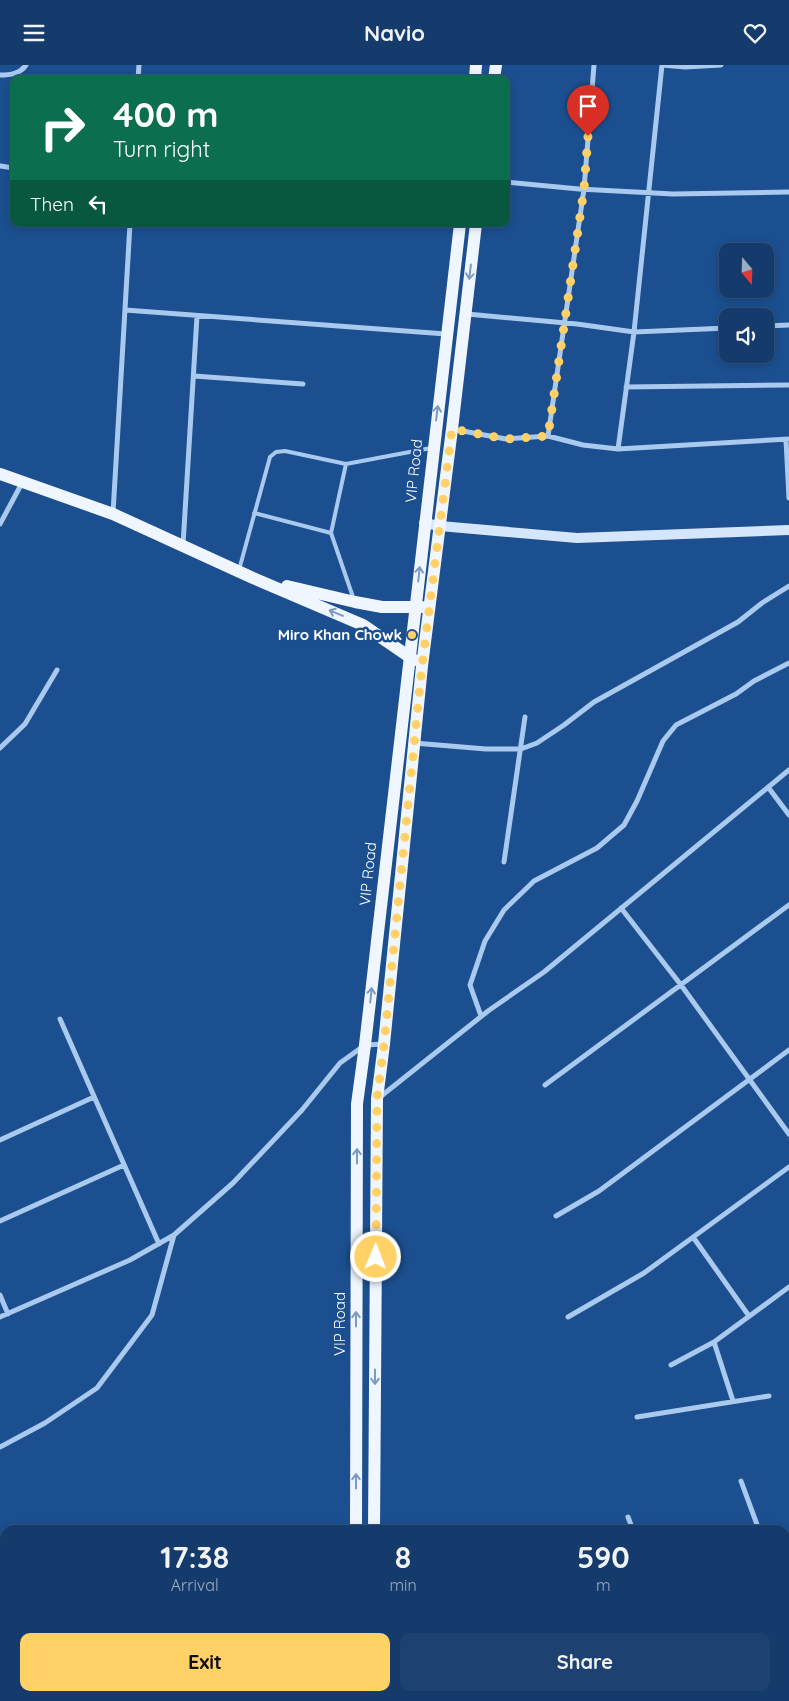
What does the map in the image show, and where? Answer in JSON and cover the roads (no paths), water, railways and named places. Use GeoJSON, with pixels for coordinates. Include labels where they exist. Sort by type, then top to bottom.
{"type":"FeatureCollection","features":[{"type":"Feature","properties":{"kind":"main road","name":"VIP Road"},"geometry":{"type":"LineString","coordinates":[[356,1525],[357,1104],[460,227]]}},
{"type":"Feature","properties":{"kind":"main road"},"geometry":{"type":"LineString","coordinates":[[374,1525],[377,1099],[422,666],[476,227]]}},
{"type":"Feature","properties":{"kind":"main road"},"geometry":{"type":"LineString","coordinates":[[0,475],[113,514],[253,578],[363,625],[422,666]]}},
{"type":"Feature","properties":{"kind":"main road"},"geometry":{"type":"LineString","coordinates":[[424,523],[576,538],[789,530]]}},
{"type":"Feature","properties":{"kind":"main road"},"geometry":{"type":"LineString","coordinates":[[253,578],[382,607],[429,607]]}},
{"type":"Feature","properties":{"kind":"street"},"geometry":{"type":"LineString","coordinates":[[0,75],[12,75],[23,70],[26,65]]}},
{"type":"Feature","properties":{"kind":"street"},"geometry":{"type":"LineString","coordinates":[[548,436],[584,189],[594,65]]}},
{"type":"Feature","properties":{"kind":"street"},"geometry":{"type":"LineString","coordinates":[[618,449],[634,332],[662,65],[685,67],[721,65]]}},
{"type":"Feature","properties":{"kind":"street"},"geometry":{"type":"LineString","coordinates":[[510,182],[673,194],[789,192]]}},
{"type":"Feature","properties":{"kind":"street"},"geometry":{"type":"LineString","coordinates":[[113,514],[130,227]]}},
{"type":"Feature","properties":{"kind":"street"},"geometry":{"type":"LineString","coordinates":[[125,310],[447,334]]}},
{"type":"Feature","properties":{"kind":"street"},"geometry":{"type":"LineString","coordinates":[[465,313],[634,332],[719,328]]}},
{"type":"Feature","properties":{"kind":"street"},"geometry":{"type":"LineString","coordinates":[[183,546],[198,316]]}},
{"type":"Feature","properties":{"kind":"street"},"geometry":{"type":"LineString","coordinates":[[774,326],[789,325]]}},
{"type":"Feature","properties":{"kind":"street"},"geometry":{"type":"LineString","coordinates":[[194,376],[303,384]]}},
{"type":"Feature","properties":{"kind":"street"},"geometry":{"type":"LineString","coordinates":[[626,387],[789,385]]}},
{"type":"Feature","properties":{"kind":"street"},"geometry":{"type":"LineString","coordinates":[[452,429],[506,439],[548,436],[583,445],[618,449],[788,439],[789,498]]}},
{"type":"Feature","properties":{"kind":"street"},"geometry":{"type":"LineString","coordinates":[[0,524],[22,482]]}},
{"type":"Feature","properties":{"kind":"street"},"geometry":{"type":"LineString","coordinates":[[414,743],[486,749],[521,749],[537,743],[594,702],[738,622],[762,603],[789,586]]}},
{"type":"Feature","properties":{"kind":"street"},"geometry":{"type":"LineString","coordinates":[[481,1016],[470,985],[485,941],[504,910],[534,881],[597,848],[624,825],[637,801],[663,741],[676,725],[736,694],[754,681],[789,663]]}},
{"type":"Feature","properties":{"kind":"street"},"geometry":{"type":"LineString","coordinates":[[0,748],[25,723],[57,670]]}},
{"type":"Feature","properties":{"kind":"street"},"geometry":{"type":"LineString","coordinates":[[504,862],[525,717]]}},
{"type":"Feature","properties":{"kind":"street"},"geometry":{"type":"LineString","coordinates":[[377,1099],[481,1016],[544,972],[789,770]]}},
{"type":"Feature","properties":{"kind":"street"},"geometry":{"type":"LineString","coordinates":[[768,787],[789,815]]}},
{"type":"Feature","properties":{"kind":"street"},"geometry":{"type":"LineString","coordinates":[[545,1085],[789,905]]}},
{"type":"Feature","properties":{"kind":"street"},"geometry":{"type":"LineString","coordinates":[[621,908],[681,985],[748,1080],[789,1134]]}},
{"type":"Feature","properties":{"kind":"street"},"geometry":{"type":"LineString","coordinates":[[60,1019],[159,1244]]}},
{"type":"Feature","properties":{"kind":"street"},"geometry":{"type":"LineString","coordinates":[[0,1317],[130,1260],[174,1235],[233,1183],[302,1110],[340,1063],[365,1045],[384,1044]]}},
{"type":"Feature","properties":{"kind":"street"},"geometry":{"type":"LineString","coordinates":[[556,1216],[599,1191],[789,1050]]}},
{"type":"Feature","properties":{"kind":"street"},"geometry":{"type":"LineString","coordinates":[[0,1140],[94,1097]]}},
{"type":"Feature","properties":{"kind":"street"},"geometry":{"type":"LineString","coordinates":[[0,1221],[124,1165]]}},
{"type":"Feature","properties":{"kind":"street"},"geometry":{"type":"LineString","coordinates":[[568,1317],[644,1273],[789,1167]]}},
{"type":"Feature","properties":{"kind":"street"},"geometry":{"type":"LineString","coordinates":[[0,1447],[45,1423],[97,1388],[152,1315],[174,1235]]}},
{"type":"Feature","properties":{"kind":"street"},"geometry":{"type":"LineString","coordinates":[[693,1237],[749,1316]]}},
{"type":"Feature","properties":{"kind":"street"},"geometry":{"type":"LineString","coordinates":[[671,1365],[714,1342],[789,1287]]}},
{"type":"Feature","properties":{"kind":"street"},"geometry":{"type":"LineString","coordinates":[[0,1295],[8,1314]]}},
{"type":"Feature","properties":{"kind":"street"},"geometry":{"type":"LineString","coordinates":[[714,1342],[733,1401]]}},
{"type":"Feature","properties":{"kind":"street"},"geometry":{"type":"LineString","coordinates":[[637,1417],[769,1395]]}},
{"type":"Feature","properties":{"kind":"street"},"geometry":{"type":"LineString","coordinates":[[741,1481],[757,1525]]}},
{"type":"Feature","properties":{"kind":"street"},"geometry":{"type":"LineString","coordinates":[[628,1517],[631,1525]]}},
{"type":"Feature","properties":{"kind":"lane"},"geometry":{"type":"LineString","coordinates":[[239,571],[270,457],[276,452],[285,451],[346,465],[433,447]]}},
{"type":"Feature","properties":{"kind":"lane"},"geometry":{"type":"LineString","coordinates":[[346,465],[331,533],[355,602]]}},
{"type":"Feature","properties":{"kind":"lane"},"geometry":{"type":"LineString","coordinates":[[254,513],[331,533]]}},
{"type":"Feature","properties":{"kind":"place","name":"Miro Khan Chowk"},"geometry":{"type":"Point","coordinates":[412,635]}}]}
